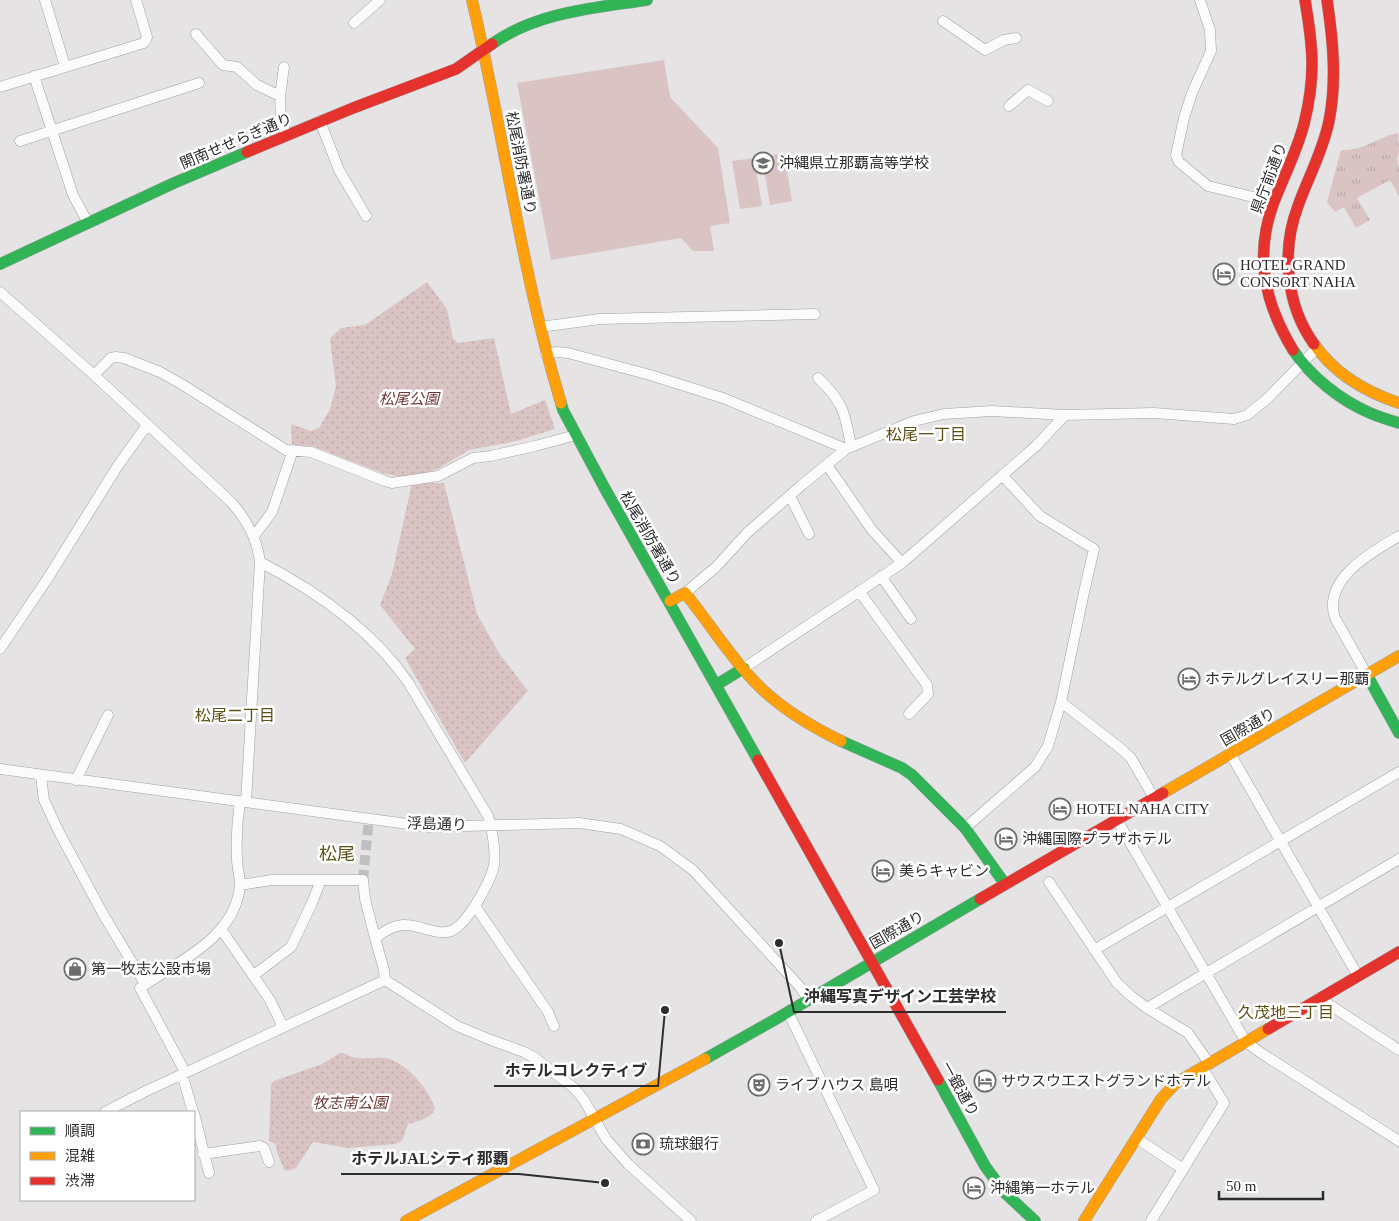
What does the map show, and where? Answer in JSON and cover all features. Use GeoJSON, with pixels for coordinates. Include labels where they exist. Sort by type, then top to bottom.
{"type":"FeatureCollection","features":[{"type":"Feature","properties":{"kind":"main road","name":"松尾消防署通り"},"geometry":{"type":"LineString","coordinates":[[472,0],[484,50],[515,213],[540,327],[563,410],[670,601],[685,593],[744,668],[765,691],[799,718],[836,739],[902,768],[912,775],[965,828],[1005,884]]}},
{"type":"Feature","properties":{"kind":"main road","name":"開南せせらぎ通り"},"geometry":{"type":"LineString","coordinates":[[0,264],[174,183],[286,135],[466,64],[484,50],[521,27],[611,3],[647,0]]}},
{"type":"Feature","properties":{"kind":"main road","name":"県庁前通り"},"geometry":{"type":"LineString","coordinates":[[1305,0],[1313,52],[1312,90],[1302,134],[1273,202],[1264,237],[1265,284],[1279,327],[1303,363],[1349,404],[1378,417],[1399,423]]}},
{"type":"Feature","properties":{"kind":"main road"},"geometry":{"type":"LineString","coordinates":[[1327,0],[1333,49],[1334,89],[1331,112],[1320,154],[1293,220],[1289,245],[1291,285],[1296,307],[1305,331],[1317,348],[1340,372],[1364,389],[1381,398],[1399,403]]}},
{"type":"Feature","properties":{"kind":"main road","name":"一銀通り"},"geometry":{"type":"LineString","coordinates":[[670,601],[994,1180],[1014,1203],[1035,1221]]}},
{"type":"Feature","properties":{"kind":"main road","name":"国際通り"},"geometry":{"type":"LineString","coordinates":[[406,1221],[788,1012],[1399,656]]}},
{"type":"Feature","properties":{"kind":"main road"},"geometry":{"type":"LineString","coordinates":[[716,685],[744,668]]}},
{"type":"Feature","properties":{"kind":"main road"},"geometry":{"type":"LineString","coordinates":[[1367,675],[1399,733]]}},
{"type":"Feature","properties":{"kind":"main road"},"geometry":{"type":"LineString","coordinates":[[1084,1221],[1161,1099],[1182,1078],[1398,954]]}},
{"type":"Feature","properties":{"kind":"street"},"geometry":{"type":"LineString","coordinates":[[45,0],[65,66]]}},
{"type":"Feature","properties":{"kind":"street"},"geometry":{"type":"LineString","coordinates":[[0,87],[144,43],[147,37],[136,0]]}},
{"type":"Feature","properties":{"kind":"street"},"geometry":{"type":"LineString","coordinates":[[354,23],[380,0]]}},
{"type":"Feature","properties":{"kind":"street"},"geometry":{"type":"LineString","coordinates":[[1200,0],[1210,30],[1211,51],[1192,93],[1176,155],[1179,162],[1208,186],[1273,202]]}},
{"type":"Feature","properties":{"kind":"street"},"geometry":{"type":"LineString","coordinates":[[943,21],[985,50],[1004,40],[1016,38]]}},
{"type":"Feature","properties":{"kind":"street"},"geometry":{"type":"LineString","coordinates":[[196,34],[223,65],[237,67],[256,85],[280,96]]}},
{"type":"Feature","properties":{"kind":"street"},"geometry":{"type":"LineString","coordinates":[[284,67],[280,96],[281,122],[286,135]]}},
{"type":"Feature","properties":{"kind":"street"},"geometry":{"type":"LineString","coordinates":[[34,76],[73,195],[88,223]]}},
{"type":"Feature","properties":{"kind":"street"},"geometry":{"type":"LineString","coordinates":[[20,141],[198,83]]}},
{"type":"Feature","properties":{"kind":"street"},"geometry":{"type":"LineString","coordinates":[[1009,106],[1028,90],[1048,101]]}},
{"type":"Feature","properties":{"kind":"street"},"geometry":{"type":"LineString","coordinates":[[320,122],[339,170],[366,216]]}},
{"type":"Feature","properties":{"kind":"street"},"geometry":{"type":"LineString","coordinates":[[0,292],[94,375],[231,502],[241,513],[254,536],[260,562],[243,802],[236,843],[240,885],[236,902],[221,929],[201,949],[140,988],[184,1073],[194,1111]]}},
{"type":"Feature","properties":{"kind":"street"},"geometry":{"type":"LineString","coordinates":[[540,327],[600,319],[815,314]]}},
{"type":"Feature","properties":{"kind":"street"},"geometry":{"type":"LineString","coordinates":[[685,593],[716,568],[747,533],[849,448],[914,421],[944,414],[992,411],[1065,415],[1154,413],[1234,419],[1248,415],[1317,348]]}},
{"type":"Feature","properties":{"kind":"street"},"geometry":{"type":"LineString","coordinates":[[546,354],[568,353],[650,375],[722,398],[849,448]]}},
{"type":"Feature","properties":{"kind":"street"},"geometry":{"type":"LineString","coordinates":[[94,375],[111,358],[124,358],[160,372],[183,385],[286,450],[312,452],[385,482],[392,483],[438,476],[473,458],[491,456],[576,435]]}},
{"type":"Feature","properties":{"kind":"street"},"geometry":{"type":"LineString","coordinates":[[818,378],[838,400],[845,415],[849,448]]}},
{"type":"Feature","properties":{"kind":"street"},"geometry":{"type":"LineString","coordinates":[[744,668],[902,563],[1036,446],[1065,415]]}},
{"type":"Feature","properties":{"kind":"street"},"geometry":{"type":"LineString","coordinates":[[0,649],[48,578],[117,467],[147,425]]}},
{"type":"Feature","properties":{"kind":"street"},"geometry":{"type":"LineString","coordinates":[[254,536],[272,512],[293,450]]}},
{"type":"Feature","properties":{"kind":"street"},"geometry":{"type":"LineString","coordinates":[[827,465],[872,530],[902,563]]}},
{"type":"Feature","properties":{"kind":"street"},"geometry":{"type":"LineString","coordinates":[[965,828],[1035,767],[1048,746],[1061,702],[1094,549],[1040,516],[1002,475]]}},
{"type":"Feature","properties":{"kind":"street"},"geometry":{"type":"LineString","coordinates":[[790,496],[809,534]]}},
{"type":"Feature","properties":{"kind":"street"},"geometry":{"type":"LineString","coordinates":[[1367,675],[1335,618],[1332,608],[1337,590],[1349,571],[1366,556],[1399,536]]}},
{"type":"Feature","properties":{"kind":"street"},"geometry":{"type":"LineString","coordinates":[[260,562],[292,579],[327,603],[397,665],[484,808],[491,825],[494,865],[475,906],[461,924],[451,931],[440,931],[406,924],[386,930],[375,938]]}},
{"type":"Feature","properties":{"kind":"street"},"geometry":{"type":"LineString","coordinates":[[881,576],[911,619]]}},
{"type":"Feature","properties":{"kind":"street"},"geometry":{"type":"LineString","coordinates":[[859,591],[927,685],[928,694],[909,714]]}},
{"type":"Feature","properties":{"kind":"street"},"geometry":{"type":"LineString","coordinates":[[1061,702],[1131,758],[1154,798]]}},
{"type":"Feature","properties":{"kind":"street"},"geometry":{"type":"LineString","coordinates":[[76,780],[108,715]]}},
{"type":"Feature","properties":{"kind":"street"},"geometry":{"type":"LineString","coordinates":[[1231,755],[1358,976]]}},
{"type":"Feature","properties":{"kind":"street","name":"浮島通り"},"geometry":{"type":"LineString","coordinates":[[0,769],[430,827],[565,823],[597,825],[621,830],[660,846],[693,870],[794,980],[808,999]]}},
{"type":"Feature","properties":{"kind":"street"},"geometry":{"type":"LineString","coordinates":[[1094,950],[1399,772]]}},
{"type":"Feature","properties":{"kind":"street"},"geometry":{"type":"LineString","coordinates":[[41,776],[44,800],[59,832],[145,984]]}},
{"type":"Feature","properties":{"kind":"street"},"geometry":{"type":"LineString","coordinates":[[1117,820],[1246,1042],[1399,1141]]}},
{"type":"Feature","properties":{"kind":"street"},"geometry":{"type":"LineString","coordinates":[[1147,1008],[1399,859]]}},
{"type":"Feature","properties":{"kind":"street"},"geometry":{"type":"LineString","coordinates":[[240,885],[272,880],[364,880],[365,899],[385,980]]}},
{"type":"Feature","properties":{"kind":"street"},"geometry":{"type":"LineString","coordinates":[[254,975],[290,947],[321,880]]}},
{"type":"Feature","properties":{"kind":"street"},"geometry":{"type":"LineString","coordinates":[[1050,882],[1117,983],[1147,1008],[1188,1033],[1224,1103],[1151,1221]]}},
{"type":"Feature","properties":{"kind":"street"},"geometry":{"type":"LineString","coordinates":[[475,906],[548,1012],[554,1026]]}},
{"type":"Feature","properties":{"kind":"street"},"geometry":{"type":"LineString","coordinates":[[221,929],[270,1000],[283,1027]]}},
{"type":"Feature","properties":{"kind":"street"},"geometry":{"type":"LineString","coordinates":[[107,1111],[184,1073],[385,980]]}},
{"type":"Feature","properties":{"kind":"street"},"geometry":{"type":"LineString","coordinates":[[385,980],[457,1026],[535,1058],[574,1088],[584,1100],[606,1139],[628,1164],[691,1221]]}},
{"type":"Feature","properties":{"kind":"street"},"geometry":{"type":"LineString","coordinates":[[1319,998],[1399,1050]]}},
{"type":"Feature","properties":{"kind":"street"},"geometry":{"type":"LineString","coordinates":[[788,1012],[874,1190],[816,1221]]}},
{"type":"Feature","properties":{"kind":"street"},"geometry":{"type":"LineString","coordinates":[[195,1118],[209,1173]]}},
{"type":"Feature","properties":{"kind":"street"},"geometry":{"type":"LineString","coordinates":[[1136,1138],[1184,1169]]}},
{"type":"Feature","properties":{"kind":"street"},"geometry":{"type":"LineString","coordinates":[[203,1154],[260,1146],[264,1148],[269,1162]]}},
{"type":"Feature","properties":{"kind":"green space"},"geometry":{"type":"Polygon","coordinates":[[[664,60],[670,97],[718,148],[730,223],[710,226],[714,251],[693,251],[681,238],[551,260],[517,83],[664,60]]]}},
{"type":"Feature","properties":{"kind":"green space"},"geometry":{"type":"Polygon","coordinates":[[[1398,133],[1399,196],[1390,180],[1357,198],[1370,220],[1356,228],[1344,207],[1335,212],[1327,202],[1341,150],[1364,146],[1383,137],[1398,133]]]}},
{"type":"Feature","properties":{"kind":"green space"},"geometry":{"type":"Polygon","coordinates":[[[784,153],[792,201],[770,205],[762,157],[784,153]]]}},
{"type":"Feature","properties":{"kind":"green space"},"geometry":{"type":"Polygon","coordinates":[[[754,158],[762,206],[740,209],[732,161],[754,158]]]}},
{"type":"Feature","properties":{"kind":"green space","name":"松尾公園"},"geometry":{"type":"Polygon","coordinates":[[[427,282],[447,309],[453,338],[458,343],[494,338],[511,414],[545,400],[555,429],[516,441],[469,450],[439,468],[422,475],[401,477],[382,473],[312,446],[292,445],[291,424],[311,431],[319,428],[330,409],[336,387],[330,338],[341,328],[365,325],[427,282]]]}},
{"type":"Feature","properties":{"kind":"green space"},"geometry":{"type":"Polygon","coordinates":[[[412,483],[444,483],[477,614],[499,653],[528,691],[465,763],[405,658],[415,649],[380,605],[392,574],[412,483]]]}},
{"type":"Feature","properties":{"kind":"green space","name":"牧志南公園"},"geometry":{"type":"Polygon","coordinates":[[[340,1053],[356,1058],[385,1058],[393,1060],[416,1077],[428,1093],[435,1109],[420,1121],[408,1124],[402,1141],[396,1144],[348,1148],[313,1142],[296,1168],[288,1171],[284,1170],[276,1144],[269,1141],[271,1085],[274,1081],[322,1064],[340,1053]]]}},
{"type":"Feature","properties":{"kind":"tunnel"},"geometry":{"type":"LineString","coordinates":[[363,880],[369,818]]}},
{"type":"Feature","properties":{"kind":"traffic: fast"},"geometry":{"type":"LineString","coordinates":[[492,44],[509,33],[547,18],[587,9],[647,0]]}},
{"type":"Feature","properties":{"kind":"traffic: fast"},"geometry":{"type":"LineString","coordinates":[[0,264],[174,183],[247,152]]}},
{"type":"Feature","properties":{"kind":"traffic: fast"},"geometry":{"type":"LineString","coordinates":[[1293,350],[1308,369],[1337,394],[1359,408],[1399,423]]}},
{"type":"Feature","properties":{"kind":"traffic: fast"},"geometry":{"type":"LineString","coordinates":[[561,403],[604,487],[758,760]]}},
{"type":"Feature","properties":{"kind":"traffic: fast"},"geometry":{"type":"LineString","coordinates":[[716,685],[744,668]]}},
{"type":"Feature","properties":{"kind":"traffic: fast"},"geometry":{"type":"LineString","coordinates":[[1367,675],[1399,733]]}},
{"type":"Feature","properties":{"kind":"traffic: fast"},"geometry":{"type":"LineString","coordinates":[[841,741],[902,768],[912,775],[965,828],[1005,884]]}},
{"type":"Feature","properties":{"kind":"traffic: fast"},"geometry":{"type":"LineString","coordinates":[[705,1059],[980,899]]}},
{"type":"Feature","properties":{"kind":"traffic: fast"},"geometry":{"type":"LineString","coordinates":[[938,1080],[985,1166],[1004,1192],[1035,1221]]}},
{"type":"Feature","properties":{"kind":"traffic: slow"},"geometry":{"type":"LineString","coordinates":[[472,0],[535,303],[561,403]]}},
{"type":"Feature","properties":{"kind":"traffic: slow"},"geometry":{"type":"LineString","coordinates":[[1314,344],[1341,373],[1363,387],[1399,403]]}},
{"type":"Feature","properties":{"kind":"traffic: slow"},"geometry":{"type":"LineString","coordinates":[[670,601],[685,593],[733,656],[764,691],[801,719],[841,741]]}},
{"type":"Feature","properties":{"kind":"traffic: slow"},"geometry":{"type":"LineString","coordinates":[[1163,793],[1399,656]]}},
{"type":"Feature","properties":{"kind":"traffic: slow"},"geometry":{"type":"LineString","coordinates":[[1084,1221],[1161,1099],[1176,1083],[1268,1029]]}},
{"type":"Feature","properties":{"kind":"traffic: slow"},"geometry":{"type":"LineString","coordinates":[[406,1221],[705,1059]]}},
{"type":"Feature","properties":{"kind":"traffic: jam"},"geometry":{"type":"LineString","coordinates":[[1293,350],[1283,332],[1269,296],[1265,278],[1264,241],[1274,202],[1298,144],[1308,107],[1312,62],[1305,0]]}},
{"type":"Feature","properties":{"kind":"traffic: jam"},"geometry":{"type":"LineString","coordinates":[[1314,344],[1297,312],[1292,295],[1288,259],[1289,241],[1298,206],[1323,143],[1329,121],[1333,91],[1333,60],[1327,0]]}},
{"type":"Feature","properties":{"kind":"traffic: jam"},"geometry":{"type":"LineString","coordinates":[[247,152],[353,108],[456,69],[492,44]]}},
{"type":"Feature","properties":{"kind":"traffic: jam"},"geometry":{"type":"LineString","coordinates":[[758,760],[938,1080]]}},
{"type":"Feature","properties":{"kind":"traffic: jam"},"geometry":{"type":"LineString","coordinates":[[980,899],[1163,793]]}},
{"type":"Feature","properties":{"kind":"traffic: jam"},"geometry":{"type":"LineString","coordinates":[[1268,1029],[1399,952]]}},
{"type":"Feature","properties":{"kind":"place","name":"沖縄県立那覇高等学校"},"geometry":{"type":"Point","coordinates":[763,163]}},
{"type":"Feature","properties":{"kind":"place","name":"HOTEL GRAND CONSORT NAHA"},"geometry":{"type":"Point","coordinates":[1224,274]}},
{"type":"Feature","properties":{"kind":"place","name":"ホテルグレイスリー那覇"},"geometry":{"type":"Point","coordinates":[1189,679]}},
{"type":"Feature","properties":{"kind":"place","name":"HOTEL NAHA CITY"},"geometry":{"type":"Point","coordinates":[1060,809]}},
{"type":"Feature","properties":{"kind":"place","name":"沖縄国際プラザホテル"},"geometry":{"type":"Point","coordinates":[1006,839]}},
{"type":"Feature","properties":{"kind":"place","name":"美らキャビン"},"geometry":{"type":"Point","coordinates":[883,871]}},
{"type":"Feature","properties":{"kind":"place","name":"沖縄写真デザイン工芸学校"},"geometry":{"type":"Point","coordinates":[779,943]}},
{"type":"Feature","properties":{"kind":"place","name":"第一牧志公設市場"},"geometry":{"type":"Point","coordinates":[75,969]}},
{"type":"Feature","properties":{"kind":"place","name":"ホテルコレクティブ"},"geometry":{"type":"Point","coordinates":[665,1010]}},
{"type":"Feature","properties":{"kind":"place","name":"サウスウエストグランドホテル"},"geometry":{"type":"Point","coordinates":[985,1081]}},
{"type":"Feature","properties":{"kind":"place","name":"ライブハウス 島唄"},"geometry":{"type":"Point","coordinates":[759,1085]}},
{"type":"Feature","properties":{"kind":"place","name":"琉球銀行"},"geometry":{"type":"Point","coordinates":[643,1144]}},
{"type":"Feature","properties":{"kind":"place","name":"ホテルJALシティ那覇"},"geometry":{"type":"Point","coordinates":[605,1183]}},
{"type":"Feature","properties":{"kind":"place","name":"沖縄第一ホテル"},"geometry":{"type":"Point","coordinates":[974,1188]}},
{"type":"Feature","properties":{"kind":"district","name":"松尾一丁目"},"geometry":{"type":"Point","coordinates":[926,434]}},
{"type":"Feature","properties":{"kind":"district","name":"松尾二丁目"},"geometry":{"type":"Point","coordinates":[235,715]}},
{"type":"Feature","properties":{"kind":"district","name":"松尾"},"geometry":{"type":"Point","coordinates":[337,854]}},
{"type":"Feature","properties":{"kind":"district","name":"久茂地三丁目"},"geometry":{"type":"Point","coordinates":[1286,1012]}}]}
